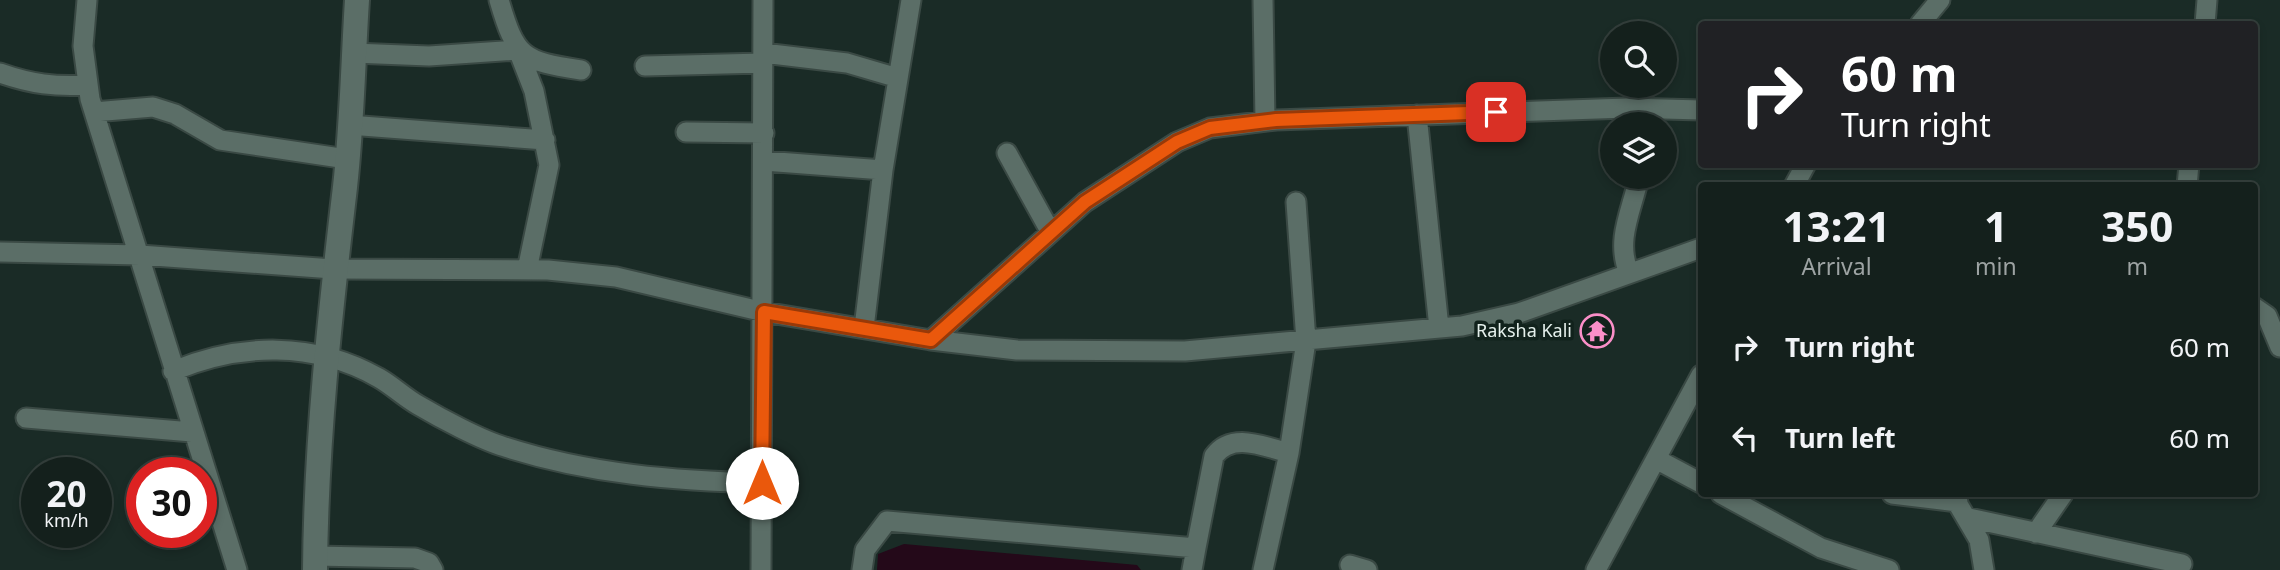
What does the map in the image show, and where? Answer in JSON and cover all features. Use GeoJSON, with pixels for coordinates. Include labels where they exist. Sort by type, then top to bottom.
{"type":"FeatureCollection","features":[{"type":"Feature","properties":{"kind":"street"},"geometry":{"type":"LineString","coordinates":[[87,0],[83,46],[94,112],[237,570]]}},
{"type":"Feature","properties":{"kind":"street"},"geometry":{"type":"LineString","coordinates":[[357,0],[347,159],[333,269],[316,497],[315,563],[415,558],[429,562],[433,570]]}},
{"type":"Feature","properties":{"kind":"street"},"geometry":{"type":"LineString","coordinates":[[499,0],[534,91],[549,165],[527,270]]}},
{"type":"Feature","properties":{"kind":"street"},"geometry":{"type":"LineString","coordinates":[[761,570],[763,0]]}},
{"type":"Feature","properties":{"kind":"street"},"geometry":{"type":"LineString","coordinates":[[864,328],[883,170],[911,0]]}},
{"type":"Feature","properties":{"kind":"street"},"geometry":{"type":"LineString","coordinates":[[1263,0],[1265,121]]}},
{"type":"Feature","properties":{"kind":"street"},"geometry":{"type":"LineString","coordinates":[[1922,21],[1940,0]]}},
{"type":"Feature","properties":{"kind":"street"},"geometry":{"type":"LineString","coordinates":[[2205,21],[2207,0]]}},
{"type":"Feature","properties":{"kind":"street"},"geometry":{"type":"LineString","coordinates":[[353,53],[429,56],[518,50],[542,64],[581,71]]}},
{"type":"Feature","properties":{"kind":"street"},"geometry":{"type":"LineString","coordinates":[[645,66],[763,58],[847,63],[898,78]]}},
{"type":"Feature","properties":{"kind":"street"},"geometry":{"type":"LineString","coordinates":[[0,73],[55,87],[88,85]]}},
{"type":"Feature","properties":{"kind":"street"},"geometry":{"type":"LineString","coordinates":[[94,112],[153,107],[175,114],[220,141],[347,159]]}},
{"type":"Feature","properties":{"kind":"street"},"geometry":{"type":"LineString","coordinates":[[1677,113],[1698,110]]}},
{"type":"Feature","properties":{"kind":"street"},"geometry":{"type":"LineString","coordinates":[[1418,115],[1439,328]]}},
{"type":"Feature","properties":{"kind":"street"},"geometry":{"type":"LineString","coordinates":[[931,340],[1085,202],[1177,142],[1210,128],[1265,121],[1418,115],[1600,116]]}},
{"type":"Feature","properties":{"kind":"street"},"geometry":{"type":"LineString","coordinates":[[349,125],[545,140]]}},
{"type":"Feature","properties":{"kind":"street"},"geometry":{"type":"LineString","coordinates":[[686,132],[764,133]]}},
{"type":"Feature","properties":{"kind":"street"},"geometry":{"type":"LineString","coordinates":[[1007,153],[1050,231]]}},
{"type":"Feature","properties":{"kind":"street"},"geometry":{"type":"LineString","coordinates":[[764,161],[883,170]]}},
{"type":"Feature","properties":{"kind":"street"},"geometry":{"type":"LineString","coordinates":[[1629,273],[1623,259],[1622,239],[1636,189]]}},
{"type":"Feature","properties":{"kind":"street"},"geometry":{"type":"LineString","coordinates":[[1264,570],[1289,453],[1307,341],[1296,202]]}},
{"type":"Feature","properties":{"kind":"street"},"geometry":{"type":"LineString","coordinates":[[0,252],[140,255],[333,269],[527,270],[616,277],[764,312],[931,340],[1017,350],[1185,351],[1439,328],[1519,313],[1698,249]]}},
{"type":"Feature","properties":{"kind":"street"},"geometry":{"type":"LineString","coordinates":[[2258,310],[2267,316],[2280,347]]}},
{"type":"Feature","properties":{"kind":"street"},"geometry":{"type":"LineString","coordinates":[[173,371],[206,357],[251,349],[275,349],[328,359],[380,378],[418,406],[501,446],[549,460],[663,480],[762,483]]}},
{"type":"Feature","properties":{"kind":"street"},"geometry":{"type":"LineString","coordinates":[[1596,570],[1698,386]]}},
{"type":"Feature","properties":{"kind":"street"},"geometry":{"type":"LineString","coordinates":[[26,418],[192,432]]}},
{"type":"Feature","properties":{"kind":"street"},"geometry":{"type":"LineString","coordinates":[[1192,570],[1214,456],[1219,449],[1240,442],[1289,453]]}},
{"type":"Feature","properties":{"kind":"street"},"geometry":{"type":"LineString","coordinates":[[1656,459],[1698,481]]}},
{"type":"Feature","properties":{"kind":"street"},"geometry":{"type":"LineString","coordinates":[[1727,497],[1821,548],[1889,570]]}},
{"type":"Feature","properties":{"kind":"street"},"geometry":{"type":"LineString","coordinates":[[1912,497],[1960,504],[2036,533],[2182,564]]}},
{"type":"Feature","properties":{"kind":"street"},"geometry":{"type":"LineString","coordinates":[[2036,533],[2061,497]]}},
{"type":"Feature","properties":{"kind":"street"},"geometry":{"type":"LineString","coordinates":[[1960,504],[1979,540],[1984,570]]}},
{"type":"Feature","properties":{"kind":"street"},"geometry":{"type":"LineString","coordinates":[[862,570],[865,550],[887,521],[1196,548]]}},
{"type":"Feature","properties":{"kind":"shaded area"},"geometry":{"type":"Polygon","coordinates":[[[904,544],[1137,565],[1141,570],[877,570],[878,554],[904,544]]]}},
{"type":"Feature","properties":{"kind":"place","name":"Raksha Kali"},"geometry":{"type":"Point","coordinates":[1597,331]}},
{"type":"Feature","properties":{"kind":"route"},"geometry":{"type":"LineString","coordinates":[[762,483],[764,312],[931,340],[1062,219],[1177,142],[1210,128],[1276,120],[1496,112]]}}]}
